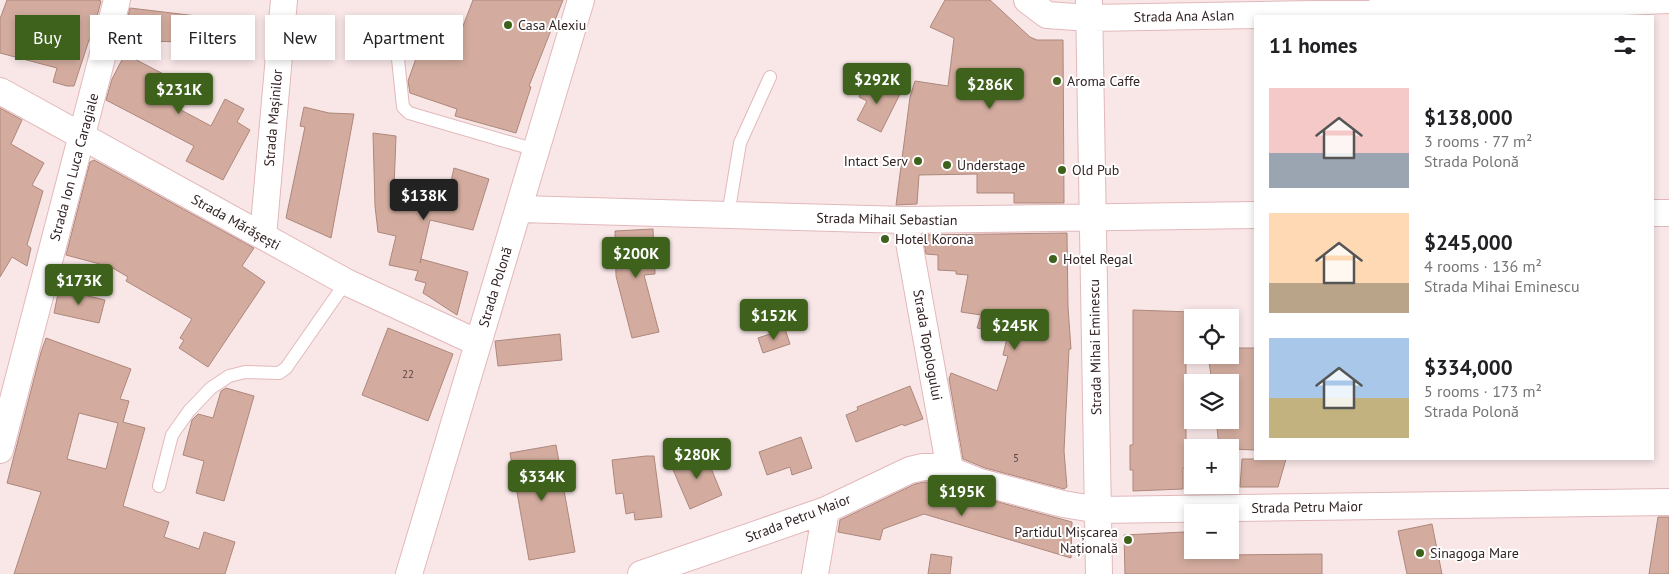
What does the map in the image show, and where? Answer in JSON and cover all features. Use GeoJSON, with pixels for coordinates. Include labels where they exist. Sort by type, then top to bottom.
{"type":"FeatureCollection","features":[{"type":"Feature","properties":{"kind":"street","name":"Strada Ion Luca Caragiale"},"geometry":{"type":"LineString","coordinates":[[0,450],[117,0]]}},
{"type":"Feature","properties":{"kind":"street","name":"Strada Mașinilor"},"geometry":{"type":"LineString","coordinates":[[262,236],[284,0]]}},
{"type":"Feature","properties":{"kind":"street","name":"Strada Polonă"},"geometry":{"type":"LineString","coordinates":[[409,574],[520,209],[581,0]]}},
{"type":"Feature","properties":{"kind":"street","name":"Strada Ana Aslan"},"geometry":{"type":"LineString","coordinates":[[1027,0],[1047,15],[1090,9],[1371,7],[1668,0]]}},
{"type":"Feature","properties":{"kind":"street","name":"Strada Mihai Eminescu"},"geometry":{"type":"LineString","coordinates":[[1090,9],[1100,574]]}},
{"type":"Feature","properties":{"kind":"street","name":"Strada Mărășești"},"geometry":{"type":"LineString","coordinates":[[0,91],[346,282],[478,343]]}},
{"type":"Feature","properties":{"kind":"street","name":"Strada Mihail Sebastian"},"geometry":{"type":"LineString","coordinates":[[520,209],[905,220],[1254,215]]}},
{"type":"Feature","properties":{"kind":"street"},"geometry":{"type":"LineString","coordinates":[[1654,213],[1669,213]]}},
{"type":"Feature","properties":{"kind":"street","name":"Strada Topologului"},"geometry":{"type":"LineString","coordinates":[[905,220],[950,470]]}},
{"type":"Feature","properties":{"kind":"street","name":"Strada Petru Maior"},"geometry":{"type":"LineString","coordinates":[[641,574],[826,510],[910,470],[930,466],[950,470],[980,482],[1062,504],[1099,510],[1669,502]]}},
{"type":"Feature","properties":{"kind":"street"},"geometry":{"type":"LineString","coordinates":[[815,574],[826,510]]}},
{"type":"Feature","properties":{"kind":"lane"},"geometry":{"type":"LineString","coordinates":[[398,60],[403,107],[409,113],[536,150]]}},
{"type":"Feature","properties":{"kind":"lane"},"geometry":{"type":"LineString","coordinates":[[728,215],[740,142],[770,78]]}},
{"type":"Feature","properties":{"kind":"lane"},"geometry":{"type":"LineString","coordinates":[[159,486],[172,435],[189,411],[211,388],[228,376],[245,372],[279,372],[286,368],[346,282]]}},
{"type":"Feature","properties":{"kind":"building"},"geometry":{"type":"Polygon","coordinates":[[[7,0],[101,1],[97,15],[90,15],[90,40],[74,86],[53,82],[57,68],[27,60],[80,60],[80,15],[15,15],[15,57],[0,53],[0,19],[7,0]]]}},
{"type":"Feature","properties":{"kind":"building"},"geometry":{"type":"Polygon","coordinates":[[[473,0],[563,0],[529,86],[531,87],[516,133],[455,116],[457,109],[410,93],[408,81],[415,60],[463,60],[463,26],[473,0]]]}},
{"type":"Feature","properties":{"kind":"building"},"geometry":{"type":"Polygon","coordinates":[[[945,0],[990,0],[1030,37],[1037,40],[1063,40],[1064,203],[1014,203],[1014,193],[977,193],[977,174],[919,175],[917,204],[896,205],[910,97],[915,81],[948,86],[954,38],[930,27],[945,0]]]}},
{"type":"Feature","properties":{"kind":"building"},"geometry":{"type":"Polygon","coordinates":[[[130,8],[188,15],[171,15],[171,42],[161,41],[161,15],[128,15],[130,8]]]}},
{"type":"Feature","properties":{"kind":"building"},"geometry":{"type":"Polygon","coordinates":[[[122,60],[136,60],[192,89],[181,110],[211,126],[225,99],[244,109],[237,122],[250,130],[223,180],[186,161],[194,146],[106,100],[112,79],[122,60]]]}},
{"type":"Feature","properties":{"kind":"building"},"geometry":{"type":"Polygon","coordinates":[[[867,78],[900,94],[881,132],[857,120],[867,101],[859,97],[867,78]]]}},
{"type":"Feature","properties":{"kind":"building"},"geometry":{"type":"Polygon","coordinates":[[[304,107],[329,113],[354,114],[331,238],[286,218],[305,127],[300,126],[304,107]]]}},
{"type":"Feature","properties":{"kind":"building"},"geometry":{"type":"Polygon","coordinates":[[[0,108],[22,120],[11,144],[44,163],[32,185],[43,191],[27,245],[31,248],[27,266],[12,257],[0,277],[0,108]]]}},
{"type":"Feature","properties":{"kind":"building"},"geometry":{"type":"Polygon","coordinates":[[[373,133],[396,136],[394,188],[438,195],[441,183],[450,186],[454,168],[489,179],[473,230],[430,220],[420,263],[421,259],[468,272],[457,315],[423,293],[426,283],[415,280],[418,271],[389,265],[396,236],[378,232],[375,206],[373,133]]]}},
{"type":"Feature","properties":{"kind":"building"},"geometry":{"type":"Polygon","coordinates":[[[94,160],[254,248],[242,266],[265,282],[208,367],[179,348],[184,340],[180,338],[192,319],[126,281],[128,277],[111,267],[66,255],[90,162],[94,160]]]}},
{"type":"Feature","properties":{"kind":"building"},"geometry":{"type":"Polygon","coordinates":[[[653,229],[655,274],[644,275],[659,332],[632,338],[616,276],[615,231],[653,229]]]}},
{"type":"Feature","properties":{"kind":"building"},"geometry":{"type":"Polygon","coordinates":[[[1067,233],[1068,307],[1071,349],[1069,349],[1064,451],[1067,487],[1064,489],[985,468],[963,459],[949,379],[951,373],[997,391],[1008,356],[1003,355],[1008,334],[977,328],[981,315],[961,312],[968,275],[956,274],[956,271],[938,270],[938,255],[926,254],[923,235],[1067,233]]]}},
{"type":"Feature","properties":{"kind":"building"},"geometry":{"type":"Polygon","coordinates":[[[59,289],[105,300],[99,323],[54,313],[59,289]]]}},
{"type":"Feature","properties":{"kind":"building"},"geometry":{"type":"Polygon","coordinates":[[[1133,310],[1184,312],[1184,364],[1186,364],[1186,374],[1184,374],[1184,429],[1186,429],[1186,439],[1184,439],[1183,489],[1133,491],[1133,470],[1130,470],[1130,445],[1133,445],[1133,310]]]}},
{"type":"Feature","properties":{"kind":"building"},"geometry":{"type":"Polygon","coordinates":[[[388,328],[453,354],[428,421],[362,395],[388,328]]]}},
{"type":"Feature","properties":{"kind":"building"},"geometry":{"type":"Polygon","coordinates":[[[785,329],[790,344],[763,353],[758,338],[785,329]]]}},
{"type":"Feature","properties":{"kind":"building"},"geometry":{"type":"Polygon","coordinates":[[[560,334],[562,360],[498,366],[495,341],[560,334]]]}},
{"type":"Feature","properties":{"kind":"building"},"geometry":{"type":"Polygon","coordinates":[[[46,338],[131,369],[120,399],[129,401],[123,422],[145,428],[123,506],[169,522],[164,537],[199,549],[204,532],[235,542],[225,574],[14,574],[41,492],[7,483],[46,338]],[[79,413],[67,459],[106,469],[118,423],[79,413]]]}},
{"type":"Feature","properties":{"kind":"building"},"geometry":{"type":"Polygon","coordinates":[[[1239,348],[1254,348],[1254,450],[1239,449],[1239,439],[1218,439],[1217,429],[1239,429],[1239,374],[1211,374],[1209,364],[1239,364],[1239,348]]]}},
{"type":"Feature","properties":{"kind":"building"},"geometry":{"type":"Polygon","coordinates":[[[910,386],[923,419],[904,426],[903,424],[856,442],[846,415],[858,410],[857,407],[910,386]]]}},
{"type":"Feature","properties":{"kind":"building"},"geometry":{"type":"Polygon","coordinates":[[[226,388],[254,396],[224,501],[196,493],[204,461],[183,455],[192,420],[198,414],[213,418],[221,391],[226,388]]]}},
{"type":"Feature","properties":{"kind":"building"},"geometry":{"type":"Polygon","coordinates":[[[801,437],[812,468],[792,475],[790,467],[767,475],[759,452],[801,437]]]}},
{"type":"Feature","properties":{"kind":"building"},"geometry":{"type":"Polygon","coordinates":[[[556,445],[575,552],[529,560],[510,453],[556,445]]]}},
{"type":"Feature","properties":{"kind":"building"},"geometry":{"type":"Polygon","coordinates":[[[704,451],[722,495],[690,509],[671,465],[704,451]]]}},
{"type":"Feature","properties":{"kind":"building"},"geometry":{"type":"Polygon","coordinates":[[[654,456],[662,517],[635,520],[634,512],[626,514],[623,493],[616,494],[612,460],[654,456]]]}},
{"type":"Feature","properties":{"kind":"building"},"geometry":{"type":"Polygon","coordinates":[[[1242,459],[1286,460],[1278,487],[1240,487],[1242,459]]]}},
{"type":"Feature","properties":{"kind":"building"},"geometry":{"type":"Polygon","coordinates":[[[925,482],[946,484],[976,496],[1072,522],[1071,558],[924,514],[883,529],[880,540],[838,532],[840,520],[915,484],[925,482]]]}},
{"type":"Feature","properties":{"kind":"building"},"geometry":{"type":"Polygon","coordinates":[[[1658,517],[1669,517],[1669,574],[1649,574],[1658,517]]]}},
{"type":"Feature","properties":{"kind":"building","name":"Sinagoga Mare"},"geometry":{"type":"Polygon","coordinates":[[[1432,524],[1442,574],[1407,574],[1398,531],[1432,524]]]}},
{"type":"Feature","properties":{"kind":"building"},"geometry":{"type":"Polygon","coordinates":[[[1184,532],[1184,559],[1239,559],[1239,555],[1322,554],[1322,574],[1125,574],[1124,535],[1184,532]]]}},
{"type":"Feature","properties":{"kind":"building"},"geometry":{"type":"Polygon","coordinates":[[[931,554],[952,557],[950,574],[928,574],[931,554]]]}},
{"type":"Feature","properties":{"kind":"place","name":"Casa Alexiu"},"geometry":{"type":"Point","coordinates":[508,25]}},
{"type":"Feature","properties":{"kind":"place","name":"Aroma Caffe"},"geometry":{"type":"Point","coordinates":[1057,81]}},
{"type":"Feature","properties":{"kind":"place","name":"Intact Serv"},"geometry":{"type":"Point","coordinates":[918,161]}},
{"type":"Feature","properties":{"kind":"place","name":"Understage"},"geometry":{"type":"Point","coordinates":[947,165]}},
{"type":"Feature","properties":{"kind":"place","name":"Old Pub"},"geometry":{"type":"Point","coordinates":[1062,170]}},
{"type":"Feature","properties":{"kind":"place","name":"Hotel Korona"},"geometry":{"type":"Point","coordinates":[885,239]}},
{"type":"Feature","properties":{"kind":"place","name":"Hotel Regal"},"geometry":{"type":"Point","coordinates":[1053,259]}},
{"type":"Feature","properties":{"kind":"place","name":"Partidul Mișcarea Națională"},"geometry":{"type":"Point","coordinates":[1128,540]}},
{"type":"Feature","properties":{"kind":"place","name":"Sinagoga Mare"},"geometry":{"type":"Point","coordinates":[1420,553]}}]}
